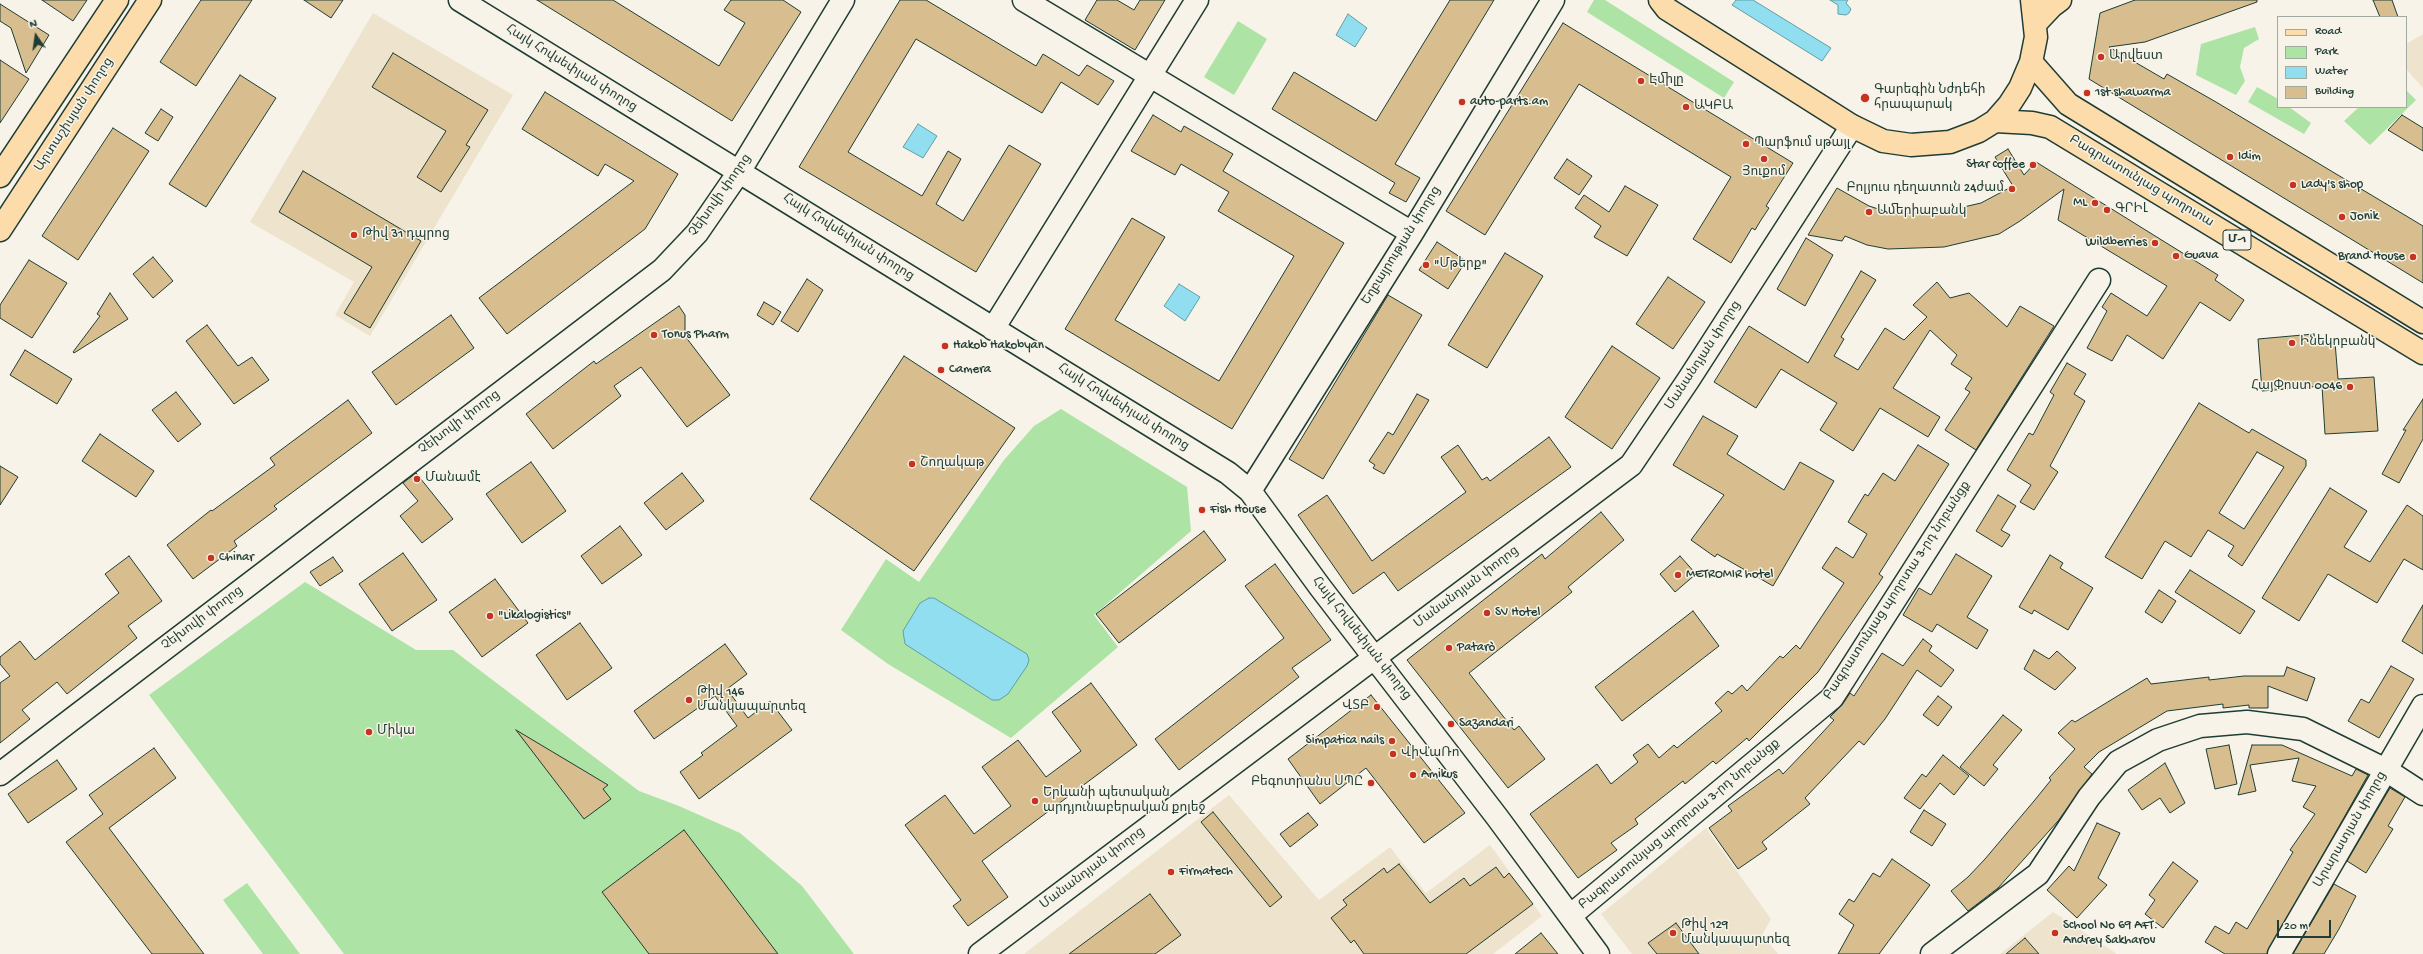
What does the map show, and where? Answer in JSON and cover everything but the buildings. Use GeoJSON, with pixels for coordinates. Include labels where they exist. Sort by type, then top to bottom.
{"type":"FeatureCollection","features":[{"type":"Feature","properties":{"kind":"main road"},"geometry":{"type":"LineString","coordinates":[[0,176],[117,0]]}},
{"type":"Feature","properties":{"kind":"main road","name":"Արտաշիսյան փողոց"},"geometry":{"type":"LineString","coordinates":[[0,230],[150,0]]}},
{"type":"Feature","properties":{"kind":"main road"},"geometry":{"type":"LineString","coordinates":[[1659,3],[1852,126],[1882,140],[1911,145],[1950,142],[1979,131],[1995,121],[2020,88],[2031,62],[2036,37],[2032,0]]}},
{"type":"Feature","properties":{"kind":"main road"},"geometry":{"type":"LineString","coordinates":[[2035,24],[2052,6],[2060,0]]}},
{"type":"Feature","properties":{"kind":"main road","name":"Մ-1"},"geometry":{"type":"LineString","coordinates":[[2031,62],[2068,104],[2423,322]]}},
{"type":"Feature","properties":{"kind":"main road","name":"Բագրատունյաց պողոտա"},"geometry":{"type":"LineString","coordinates":[[1995,121],[2032,123],[2050,127],[2423,353]]}},
{"type":"Feature","properties":{"kind":"street","name":"Հայկ Հովսեփյան փողոց"},"geometry":{"type":"LineString","coordinates":[[460,0],[1228,473],[1250,492],[1320,587],[1376,657],[1598,954]]}},
{"type":"Feature","properties":{"kind":"street","name":"Չեխովի փողոց"},"geometry":{"type":"LineString","coordinates":[[0,774],[662,270],[697,233],[837,0]]}},
{"type":"Feature","properties":{"kind":"street","name":"Չեխովի փողոց"},"geometry":{"type":"LineString","coordinates":[[0,767],[657,264],[690,227],[735,169],[843,0]]}},
{"type":"Feature","properties":{"kind":"street"},"geometry":{"type":"LineString","coordinates":[[1024,0],[1412,233]]}},
{"type":"Feature","properties":{"kind":"street"},"geometry":{"type":"LineString","coordinates":[[993,329],[1198,0]]}},
{"type":"Feature","properties":{"kind":"street","name":"Եղբայրության փողոց"},"geometry":{"type":"LineString","coordinates":[[1250,492],[1412,233],[1552,0]]}},
{"type":"Feature","properties":{"kind":"street","name":"Մանանդյան փողոց"},"geometry":{"type":"LineString","coordinates":[[980,954],[1631,465],[1694,373],[1852,126]]}},
{"type":"Feature","properties":{"kind":"street","name":"Բագրատունյաց պողոտա 3-րդ նրբանցք"},"geometry":{"type":"LineString","coordinates":[[1570,916],[1832,698],[2099,280]]}},
{"type":"Feature","properties":{"kind":"street","name":"Արարատյան փողոց"},"geometry":{"type":"LineString","coordinates":[[2280,954],[2423,706]]}},
{"type":"Feature","properties":{"kind":"street"},"geometry":{"type":"LineString","coordinates":[[1932,954],[2038,874],[2089,797],[2118,762],[2158,740],[2200,726],[2247,722],[2303,729],[2386,770],[2423,794]]}},
{"type":"Feature","properties":{"kind":"shaded area"},"geometry":{"type":"Polygon","coordinates":[[[373,13],[513,95],[370,336],[335,315],[354,282],[250,222],[373,13]]]}},
{"type":"Feature","properties":{"kind":"shaded area"},"geometry":{"type":"Polygon","coordinates":[[[2423,34],[2423,88],[2407,70],[2407,43],[2423,34]]]}},
{"type":"Feature","properties":{"kind":"shaded area"},"geometry":{"type":"Polygon","coordinates":[[[1229,795],[1319,900],[1390,847],[1426,893],[1490,845],[1542,916],[1493,954],[1024,954],[1229,795]]]}},
{"type":"Feature","properties":{"kind":"shaded area"},"geometry":{"type":"Polygon","coordinates":[[[1706,828],[1771,919],[1762,935],[1778,954],[1632,954],[1601,914],[1706,828]]]}},
{"type":"Feature","properties":{"kind":"shaded area","name":"School No 69 AFT. Andrey Sakharov"},"geometry":{"type":"Polygon","coordinates":[[[2053,912],[2117,954],[2000,954],[2053,912]]]}},
{"type":"Feature","properties":{"kind":"green space"},"geometry":{"type":"Polygon","coordinates":[[[1594,0],[1605,0],[1734,82],[1724,98],[1587,12],[1594,0]]]}},
{"type":"Feature","properties":{"kind":"green space"},"geometry":{"type":"Polygon","coordinates":[[[1238,21],[1267,39],[1234,95],[1204,77],[1238,21]]]}},
{"type":"Feature","properties":{"kind":"green space"},"geometry":{"type":"Polygon","coordinates":[[[2255,27],[2259,39],[2244,48],[2240,67],[2245,81],[2236,95],[2196,75],[2201,44],[2255,27]]]}},
{"type":"Feature","properties":{"kind":"green space"},"geometry":{"type":"Polygon","coordinates":[[[2257,87],[2277,98],[2277,108],[2290,108],[2311,123],[2304,134],[2248,102],[2257,87]]]}},
{"type":"Feature","properties":{"kind":"green space"},"geometry":{"type":"Polygon","coordinates":[[[2407,91],[2416,100],[2370,145],[2344,121],[2358,108],[2407,108],[2407,91]]]}},
{"type":"Feature","properties":{"kind":"green space"},"geometry":{"type":"Polygon","coordinates":[[[1061,409],[1187,487],[1191,531],[1094,615],[1118,647],[1011,738],[888,664],[841,630],[886,559],[919,582],[1004,460],[1034,426],[1061,409]]]}},
{"type":"Feature","properties":{"kind":"green space","name":"Միկա"},"geometry":{"type":"Polygon","coordinates":[[[305,582],[416,650],[453,650],[639,791],[679,806],[740,833],[802,886],[854,954],[344,954],[149,695],[305,582]]]}},
{"type":"Feature","properties":{"kind":"green space"},"geometry":{"type":"Polygon","coordinates":[[[247,883],[300,954],[263,954],[223,900],[247,883]]]}},
{"type":"Feature","properties":{"kind":"water"},"geometry":{"type":"Polygon","coordinates":[[[1736,0],[1753,0],[1831,48],[1822,61],[1732,5],[1736,0]]]}},
{"type":"Feature","properties":{"kind":"water"},"geometry":{"type":"Polygon","coordinates":[[[1830,0],[1848,0],[1846,3],[1851,9],[1849,13],[1846,15],[1838,14],[1838,5],[1830,0]]]}},
{"type":"Feature","properties":{"kind":"water"},"geometry":{"type":"Polygon","coordinates":[[[1348,14],[1367,28],[1355,47],[1336,35],[1348,14]]]}},
{"type":"Feature","properties":{"kind":"water"},"geometry":{"type":"Polygon","coordinates":[[[918,124],[937,136],[923,158],[903,147],[918,124]]]}},
{"type":"Feature","properties":{"kind":"water"},"geometry":{"type":"Polygon","coordinates":[[[1179,284],[1200,297],[1185,321],[1164,306],[1179,284]]]}},
{"type":"Feature","properties":{"kind":"water"},"geometry":{"type":"Polygon","coordinates":[[[929,598],[934,598],[1027,654],[1029,660],[1027,666],[1008,694],[999,700],[992,700],[905,644],[903,631],[920,603],[929,598]]]}},
{"type":"Feature","properties":{"kind":"place","name":"Արվեստ"},"geometry":{"type":"Point","coordinates":[2101,57]}},
{"type":"Feature","properties":{"kind":"place","name":"Էմիլը"},"geometry":{"type":"Point","coordinates":[1641,81]}},
{"type":"Feature","properties":{"kind":"place","name":"1st shawarma"},"geometry":{"type":"Point","coordinates":[2087,93]}},
{"type":"Feature","properties":{"kind":"place","name":"Գարեգին Նժդեհի հրապարակ"},"geometry":{"type":"Point","coordinates":[1865,98]}},
{"type":"Feature","properties":{"kind":"place","name":"auto-parts.am"},"geometry":{"type":"Point","coordinates":[1462,102]}},
{"type":"Feature","properties":{"kind":"place","name":"ԱԿԲԱ"},"geometry":{"type":"Point","coordinates":[1686,107]}},
{"type":"Feature","properties":{"kind":"place","name":"Պարֆում սթայլ"},"geometry":{"type":"Point","coordinates":[1746,144]}},
{"type":"Feature","properties":{"kind":"place","name":"Idim"},"geometry":{"type":"Point","coordinates":[2230,157]}},
{"type":"Feature","properties":{"kind":"place","name":"Յուքոմ"},"geometry":{"type":"Point","coordinates":[1764,159]}},
{"type":"Feature","properties":{"kind":"place","name":"Star coffee"},"geometry":{"type":"Point","coordinates":[2033,165]}},
{"type":"Feature","properties":{"kind":"place","name":"Lady's shop"},"geometry":{"type":"Point","coordinates":[2293,185]}},
{"type":"Feature","properties":{"kind":"place","name":"Բոլյուս դեղատուն 24ժամ"},"geometry":{"type":"Point","coordinates":[2012,189]}},
{"type":"Feature","properties":{"kind":"place","name":"ML"},"geometry":{"type":"Point","coordinates":[2095,203]}},
{"type":"Feature","properties":{"kind":"place","name":"ԳՐԻԼ"},"geometry":{"type":"Point","coordinates":[2107,210]}},
{"type":"Feature","properties":{"kind":"place","name":"Ամերիաբանկ"},"geometry":{"type":"Point","coordinates":[1869,212]}},
{"type":"Feature","properties":{"kind":"place","name":"Jonik"},"geometry":{"type":"Point","coordinates":[2342,217]}},
{"type":"Feature","properties":{"kind":"place","name":"Թիվ 31 դպրոց"},"geometry":{"type":"Point","coordinates":[354,235]}},
{"type":"Feature","properties":{"kind":"place","name":"Wildberries"},"geometry":{"type":"Point","coordinates":[2155,243]}},
{"type":"Feature","properties":{"kind":"place","name":"Guava"},"geometry":{"type":"Point","coordinates":[2176,256]}},
{"type":"Feature","properties":{"kind":"place","name":"Brand House"},"geometry":{"type":"Point","coordinates":[2413,257]}},
{"type":"Feature","properties":{"kind":"place","name":"\"Մթերք\""},"geometry":{"type":"Point","coordinates":[1426,265]}},
{"type":"Feature","properties":{"kind":"place","name":"Tonus Pharm"},"geometry":{"type":"Point","coordinates":[654,335]}},
{"type":"Feature","properties":{"kind":"place","name":"Ինեկոբանկ"},"geometry":{"type":"Point","coordinates":[2292,343]}},
{"type":"Feature","properties":{"kind":"place","name":"Hakob Hakobyan"},"geometry":{"type":"Point","coordinates":[945,346]}},
{"type":"Feature","properties":{"kind":"place","name":"Camera"},"geometry":{"type":"Point","coordinates":[941,370]}},
{"type":"Feature","properties":{"kind":"place","name":"ՀայՓոստ 0046"},"geometry":{"type":"Point","coordinates":[2350,387]}},
{"type":"Feature","properties":{"kind":"place","name":"Շողակաթ"},"geometry":{"type":"Point","coordinates":[912,464]}},
{"type":"Feature","properties":{"kind":"place","name":"Մանամէ"},"geometry":{"type":"Point","coordinates":[417,479]}},
{"type":"Feature","properties":{"kind":"place","name":"Fish House"},"geometry":{"type":"Point","coordinates":[1202,510]}},
{"type":"Feature","properties":{"kind":"place","name":"Chinar"},"geometry":{"type":"Point","coordinates":[211,558]}},
{"type":"Feature","properties":{"kind":"place","name":"METROMIR hotel"},"geometry":{"type":"Point","coordinates":[1678,575]}},
{"type":"Feature","properties":{"kind":"place","name":"SV Hotel"},"geometry":{"type":"Point","coordinates":[1487,613]}},
{"type":"Feature","properties":{"kind":"place","name":"\"Likalogistics\""},"geometry":{"type":"Point","coordinates":[490,616]}},
{"type":"Feature","properties":{"kind":"place","name":"Patarò"},"geometry":{"type":"Point","coordinates":[1449,648]}},
{"type":"Feature","properties":{"kind":"place","name":"Թիվ 146 Մանկապարտեզ"},"geometry":{"type":"Point","coordinates":[689,700]}},
{"type":"Feature","properties":{"kind":"place","name":"ՎՏԲ"},"geometry":{"type":"Point","coordinates":[1377,707]}},
{"type":"Feature","properties":{"kind":"place","name":"Sazandari"},"geometry":{"type":"Point","coordinates":[1451,724]}},
{"type":"Feature","properties":{"kind":"place","name":"Միկա"},"geometry":{"type":"Point","coordinates":[369,732]}},
{"type":"Feature","properties":{"kind":"place","name":"Simpatica nails"},"geometry":{"type":"Point","coordinates":[1392,741]}},
{"type":"Feature","properties":{"kind":"place","name":"ՎիՎաՌո"},"geometry":{"type":"Point","coordinates":[1393,754]}},
{"type":"Feature","properties":{"kind":"place","name":"Amikus"},"geometry":{"type":"Point","coordinates":[1413,775]}},
{"type":"Feature","properties":{"kind":"place","name":"Բեգոտրանս ՍՊԸ"},"geometry":{"type":"Point","coordinates":[1371,783]}},
{"type":"Feature","properties":{"kind":"place","name":"Երևանի պետական արդյունաբերական քոլեջ"},"geometry":{"type":"Point","coordinates":[1035,801]}},
{"type":"Feature","properties":{"kind":"place","name":"Firmatech"},"geometry":{"type":"Point","coordinates":[1171,872]}},
{"type":"Feature","properties":{"kind":"place","name":"Թիվ 129 Մանկապարտեզ"},"geometry":{"type":"Point","coordinates":[1673,933]}},
{"type":"Feature","properties":{"kind":"place","name":"School No 69 AFT. Andrey Sakharov"},"geometry":{"type":"Point","coordinates":[2055,933]}}]}
